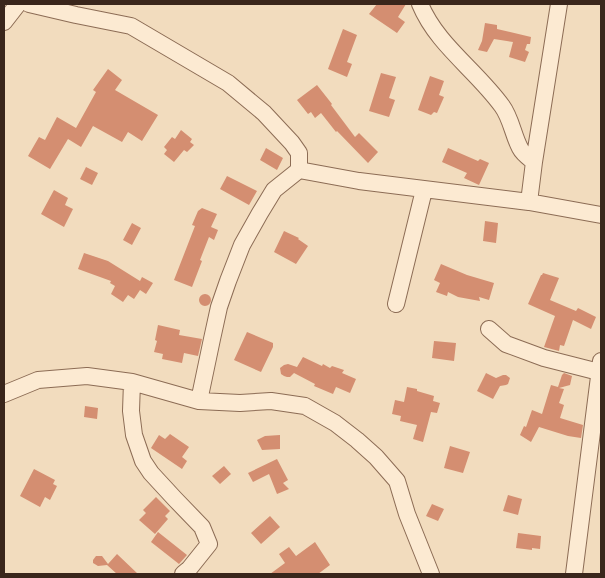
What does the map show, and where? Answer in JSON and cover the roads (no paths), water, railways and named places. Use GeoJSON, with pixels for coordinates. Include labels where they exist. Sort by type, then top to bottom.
{"type":"FeatureCollection","features":[{"type":"Feature","properties":{"kind":"street"},"geometry":{"type":"LineString","coordinates":[[4,22],[18,4]]}},
{"type":"Feature","properties":{"kind":"street"},"geometry":{"type":"LineString","coordinates":[[29,4],[131,26],[228,83],[264,113],[292,143],[299,152],[300,170]]}},
{"type":"Feature","properties":{"kind":"street"},"geometry":{"type":"LineString","coordinates":[[420,4],[425,17],[435,32],[503,107],[511,122],[520,149],[534,162]]}},
{"type":"Feature","properties":{"kind":"street"},"geometry":{"type":"LineString","coordinates":[[529,202],[559,4]]}},
{"type":"Feature","properties":{"kind":"street"},"geometry":{"type":"LineString","coordinates":[[199,401],[219,307],[242,245],[274,190],[300,170],[358,181],[529,202],[601,215]]}},
{"type":"Feature","properties":{"kind":"street"},"geometry":{"type":"LineString","coordinates":[[396,304],[424,190]]}},
{"type":"Feature","properties":{"kind":"street"},"geometry":{"type":"LineString","coordinates":[[489,329],[506,344],[544,358],[600,374],[574,574]]}},
{"type":"Feature","properties":{"kind":"street"},"geometry":{"type":"LineString","coordinates":[[4,394],[38,380],[87,376],[132,382],[199,401],[240,403],[271,401],[304,406],[336,423],[376,457],[397,481],[407,514],[431,574]]}},
{"type":"Feature","properties":{"kind":"street"},"geometry":{"type":"LineString","coordinates":[[132,382],[131,411],[134,435],[143,461],[151,473],[202,527],[208,544],[195,562],[183,574]]}}]}
